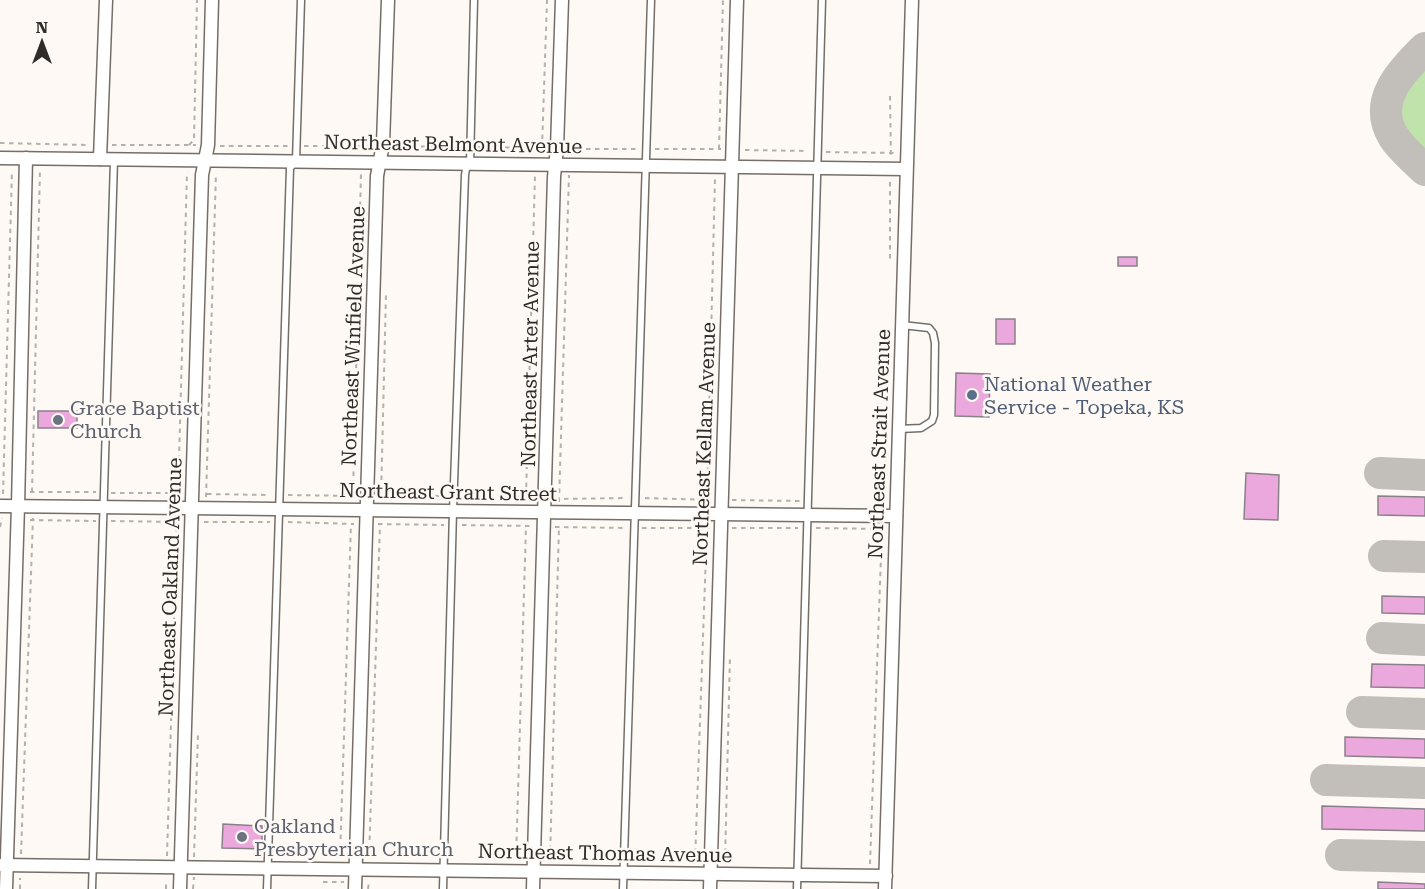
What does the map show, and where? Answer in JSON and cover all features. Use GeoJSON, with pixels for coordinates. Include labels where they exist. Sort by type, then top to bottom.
{"type":"FeatureCollection","features":[{"type":"Feature","properties":{"kind":"street"},"geometry":{"type":"LineString","coordinates":[[100,159],[106,0]]}},
{"type":"Feature","properties":{"kind":"street","name":"Northeast Oakland Avenue"},"geometry":{"type":"LineString","coordinates":[[180,889],[197,522],[192,508],[192,494],[202,171],[208,145],[212,0]]}},
{"type":"Feature","properties":{"kind":"street","name":"Northeast Winfield Avenue"},"geometry":{"type":"LineString","coordinates":[[355,889],[374,510],[368,495],[377,176],[383,144],[387,0]]}},
{"type":"Feature","properties":{"kind":"street","name":"Northeast Arter Avenue"},"geometry":{"type":"LineString","coordinates":[[533,889],[562,0]]}},
{"type":"Feature","properties":{"kind":"street","name":"Northeast Kellam Avenue"},"geometry":{"type":"LineString","coordinates":[[710,889],[727,528],[721,514],[721,500],[737,0]]}},
{"type":"Feature","properties":{"kind":"street","name":"Northeast Strait Avenue"},"geometry":{"type":"LineString","coordinates":[[885,889],[912,0]]}},
{"type":"Feature","properties":{"kind":"street","name":"Northeast Belmont Avenue"},"geometry":{"type":"LineString","coordinates":[[0,158],[906,169]]}},
{"type":"Feature","properties":{"kind":"street"},"geometry":{"type":"LineString","coordinates":[[6,889],[3,865],[19,492],[20,158]]}},
{"type":"Feature","properties":{"kind":"street","name":"Northeast Grant Street"},"geometry":{"type":"LineString","coordinates":[[1,506],[205,508],[279,516],[374,510],[896,516]]}},
{"type":"Feature","properties":{"kind":"street","name":"Northeast Thomas Avenue"},"geometry":{"type":"LineString","coordinates":[[3,865],[886,876]]}},
{"type":"Feature","properties":{"kind":"lane"},"geometry":{"type":"LineString","coordinates":[[267,889],[290,168],[296,161],[301,0]]}},
{"type":"Feature","properties":{"kind":"lane"},"geometry":{"type":"LineString","coordinates":[[443,889],[453,511],[465,175],[470,164],[474,0]]}},
{"type":"Feature","properties":{"kind":"lane"},"geometry":{"type":"LineString","coordinates":[[623,889],[633,513],[651,0]]}},
{"type":"Feature","properties":{"kind":"lane"},"geometry":{"type":"LineString","coordinates":[[797,889],[822,0]]}},
{"type":"Feature","properties":{"kind":"lane"},"geometry":{"type":"LineString","coordinates":[[93,889],[114,159]]}},
{"type":"Feature","properties":{"kind":"lane"},"geometry":{"type":"LineString","coordinates":[[899,429],[921,428],[932,421],[934,415],[935,343],[933,333],[929,328],[902,325]]}},
{"type":"Feature","properties":{"kind":"path"},"geometry":{"type":"LineString","coordinates":[[165,889],[188,160],[189,145],[194,140],[197,0]]}},
{"type":"Feature","properties":{"kind":"path"},"geometry":{"type":"LineString","coordinates":[[542,148],[547,0]]}},
{"type":"Feature","properties":{"kind":"path"},"geometry":{"type":"LineString","coordinates":[[719,150],[723,0]]}},
{"type":"Feature","properties":{"kind":"path"},"geometry":{"type":"LineString","coordinates":[[393,141],[397,146],[394,163]]}},
{"type":"Feature","properties":{"kind":"path"},"geometry":{"type":"LineString","coordinates":[[0,143],[41,144]]}},
{"type":"Feature","properties":{"kind":"path"},"geometry":{"type":"LineString","coordinates":[[0,527],[20,158],[14,143]]}},
{"type":"Feature","properties":{"kind":"path"},"geometry":{"type":"LineString","coordinates":[[197,522],[205,508],[206,494],[216,173],[221,160],[221,146]]}},
{"type":"Feature","properties":{"kind":"path"},"geometry":{"type":"LineString","coordinates":[[549,872],[570,149]]}},
{"type":"Feature","properties":{"kind":"path"},"geometry":{"type":"LineString","coordinates":[[20,889],[33,520],[40,158]]}},
{"type":"Feature","properties":{"kind":"path"},"geometry":{"type":"LineString","coordinates":[[369,889],[373,524],[374,510],[382,495],[386,293]]}},
{"type":"Feature","properties":{"kind":"path"},"geometry":{"type":"LineString","coordinates":[[2,492],[526,496],[560,499],[808,501]]}},
{"type":"Feature","properties":{"kind":"path"},"geometry":{"type":"LineString","coordinates":[[727,528],[734,514],[736,500]]}},
{"type":"Feature","properties":{"kind":"path"},"geometry":{"type":"LineString","coordinates":[[1,521],[197,522],[279,516],[373,524],[881,529]]}},
{"type":"Feature","properties":{"kind":"path"},"geometry":{"type":"LineString","coordinates":[[869,876],[882,516]]}},
{"type":"Feature","properties":{"kind":"path"},"geometry":{"type":"LineString","coordinates":[[725,874],[730,647]]}},
{"type":"Feature","properties":{"kind":"path"},"geometry":{"type":"LineString","coordinates":[[193,889],[198,724]]}},
{"type":"Feature","properties":{"kind":"green space"},"geometry":{"type":"Polygon","coordinates":[[[1425,62],[1425,153],[1404,129],[1398,108],[1399,98],[1405,87],[1425,62]]]}},
{"type":"Feature","properties":{"kind":"building"},"geometry":{"type":"Polygon","coordinates":[[[1118,257],[1137,257],[1137,266],[1118,266],[1118,257]]]}},
{"type":"Feature","properties":{"kind":"building"},"geometry":{"type":"Polygon","coordinates":[[[996,319],[1015,319],[1015,344],[996,344],[996,319]]]}},
{"type":"Feature","properties":{"kind":"building","name":"National Weather Service - Topeka, KS"},"geometry":{"type":"Polygon","coordinates":[[[956,373],[990,374],[989,417],[955,416],[956,373]]]}},
{"type":"Feature","properties":{"kind":"building","name":"Grace Baptist Church"},"geometry":{"type":"Polygon","coordinates":[[[38,411],[77,411],[77,428],[38,428],[38,411]]]}},
{"type":"Feature","properties":{"kind":"building"},"geometry":{"type":"Polygon","coordinates":[[[1246,473],[1279,475],[1278,520],[1244,519],[1246,473]]]}},
{"type":"Feature","properties":{"kind":"building"},"geometry":{"type":"Polygon","coordinates":[[[1378,496],[1425,497],[1425,516],[1378,515],[1378,496]]]}},
{"type":"Feature","properties":{"kind":"building"},"geometry":{"type":"Polygon","coordinates":[[[1382,596],[1425,597],[1425,614],[1382,613],[1382,596]]]}},
{"type":"Feature","properties":{"kind":"building"},"geometry":{"type":"Polygon","coordinates":[[[1372,664],[1425,665],[1425,688],[1371,687],[1372,664]]]}},
{"type":"Feature","properties":{"kind":"building"},"geometry":{"type":"Polygon","coordinates":[[[1345,737],[1425,739],[1425,758],[1345,756],[1345,737]]]}},
{"type":"Feature","properties":{"kind":"building"},"geometry":{"type":"Polygon","coordinates":[[[1322,806],[1425,809],[1425,831],[1322,829],[1322,806]]]}},
{"type":"Feature","properties":{"kind":"building","name":"Oakland Presbyterian Church"},"geometry":{"type":"Polygon","coordinates":[[[223,824],[262,826],[262,849],[222,848],[223,824]]]}},
{"type":"Feature","properties":{"kind":"building"},"geometry":{"type":"Polygon","coordinates":[[[1378,882],[1425,884],[1425,889],[1378,889],[1378,882]]]}},
{"type":"Feature","properties":{"kind":"taxiway"},"geometry":{"type":"LineString","coordinates":[[1425,48],[1407,66],[1392,87],[1386,110],[1387,123],[1393,136],[1425,170]]}},
{"type":"Feature","properties":{"kind":"taxiway"},"geometry":{"type":"LineString","coordinates":[[1380,473],[1425,475]]}},
{"type":"Feature","properties":{"kind":"taxiway"},"geometry":{"type":"LineString","coordinates":[[1384,556],[1425,557]]}},
{"type":"Feature","properties":{"kind":"taxiway"},"geometry":{"type":"LineString","coordinates":[[1382,638],[1425,640]]}},
{"type":"Feature","properties":{"kind":"taxiway"},"geometry":{"type":"LineString","coordinates":[[1362,712],[1425,714]]}},
{"type":"Feature","properties":{"kind":"taxiway"},"geometry":{"type":"LineString","coordinates":[[1326,780],[1425,783]]}},
{"type":"Feature","properties":{"kind":"taxiway"},"geometry":{"type":"LineString","coordinates":[[1341,855],[1425,857]]}},
{"type":"Feature","properties":{"kind":"place","name":"National Weather Service - Topeka, KS"},"geometry":{"type":"Point","coordinates":[972,395]}},
{"type":"Feature","properties":{"kind":"place","name":"Grace Baptist Church"},"geometry":{"type":"Point","coordinates":[58,420]}},
{"type":"Feature","properties":{"kind":"place","name":"Oakland Presbyterian Church"},"geometry":{"type":"Point","coordinates":[242,837]}}]}
